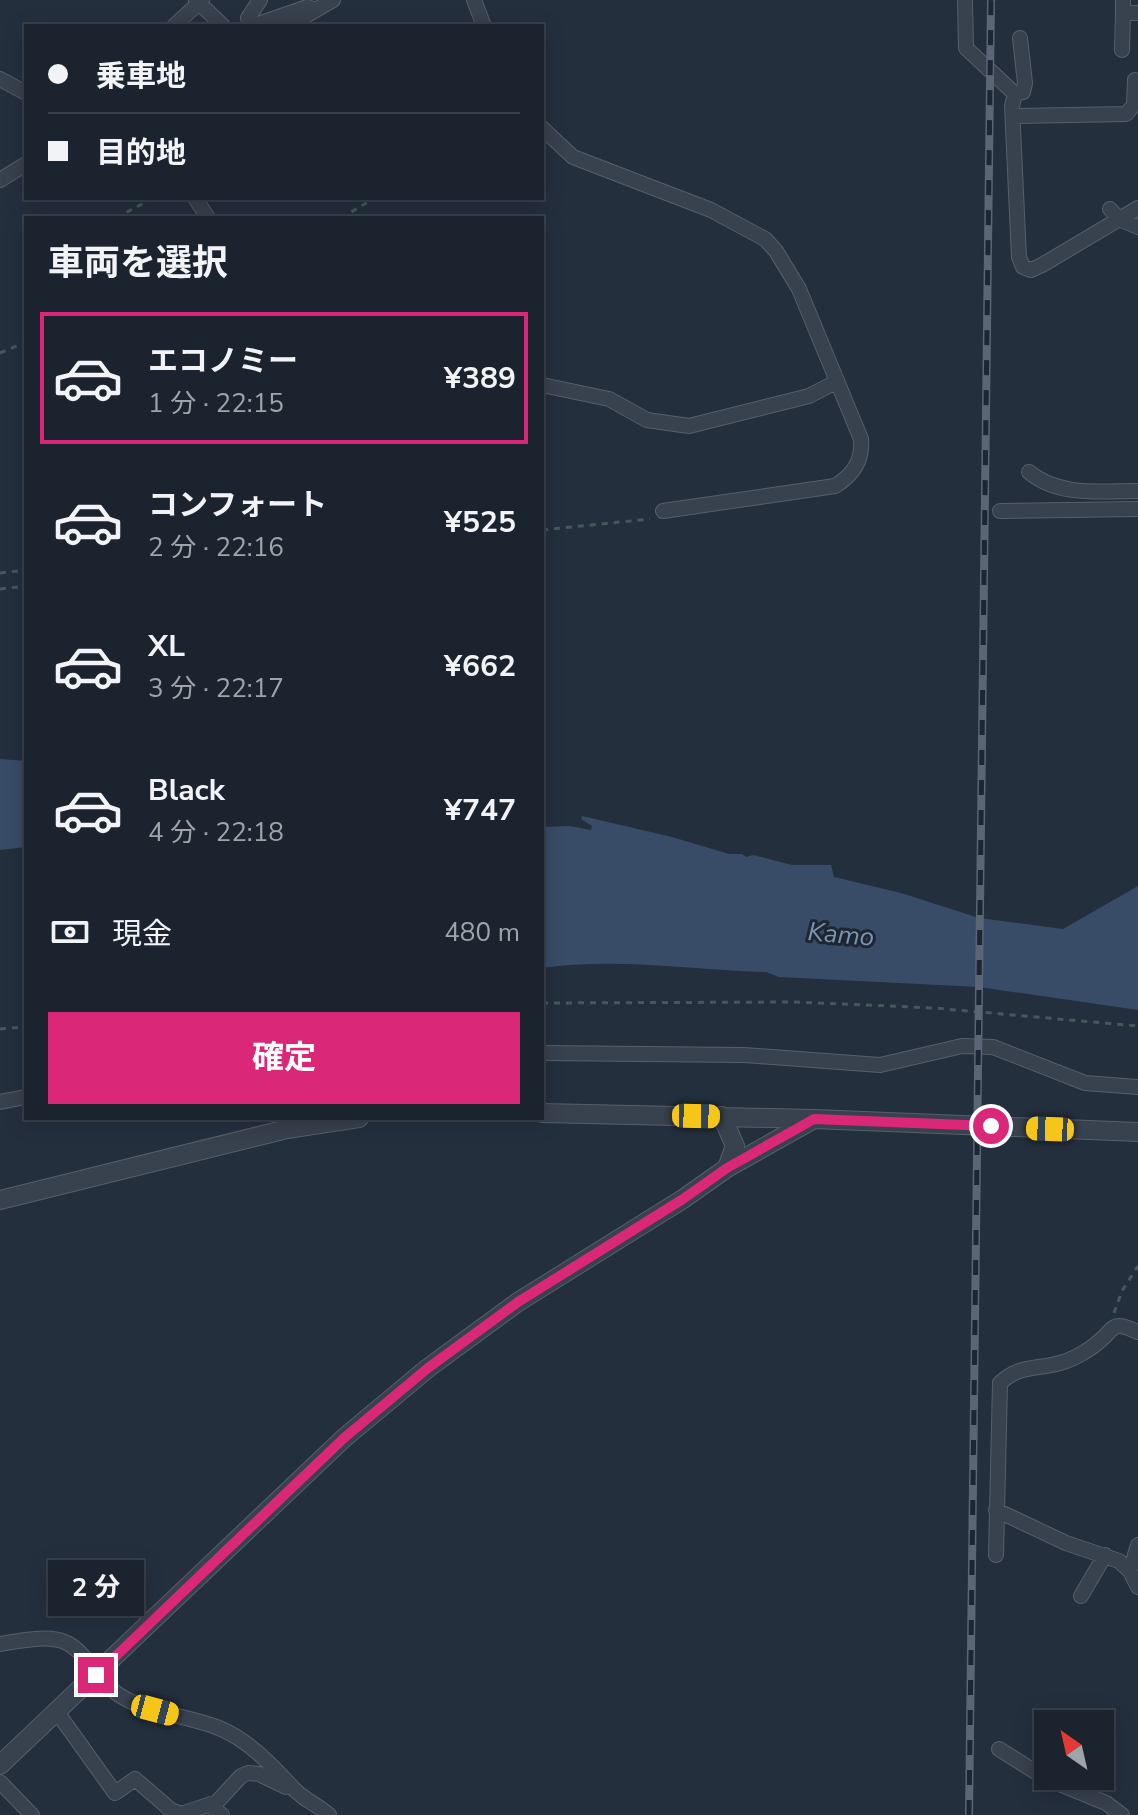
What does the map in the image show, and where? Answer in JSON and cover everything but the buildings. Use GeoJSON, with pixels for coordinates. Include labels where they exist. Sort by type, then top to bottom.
{"type":"FeatureCollection","features":[{"type":"Feature","properties":{"kind":"street"},"geometry":{"type":"LineString","coordinates":[[260,0],[248,18],[250,23],[258,24],[307,7],[316,10]]}},
{"type":"Feature","properties":{"kind":"street"},"geometry":{"type":"LineString","coordinates":[[292,24],[333,0]]}},
{"type":"Feature","properties":{"kind":"street"},"geometry":{"type":"LineString","coordinates":[[474,0],[483,24]]}},
{"type":"Feature","properties":{"kind":"street"},"geometry":{"type":"LineString","coordinates":[[965,0],[966,48],[1015,94]]}},
{"type":"Feature","properties":{"kind":"street"},"geometry":{"type":"LineString","coordinates":[[176,24],[199,1],[221,24]]}},
{"type":"Feature","properties":{"kind":"street"},"geometry":{"type":"LineString","coordinates":[[1122,50],[1128,9]]}},
{"type":"Feature","properties":{"kind":"street"},"geometry":{"type":"LineString","coordinates":[[1015,94],[1023,92],[1025,83],[1020,38]]}},
{"type":"Feature","properties":{"kind":"street"},"geometry":{"type":"LineString","coordinates":[[0,79],[24,92]]}},
{"type":"Feature","properties":{"kind":"street"},"geometry":{"type":"LineString","coordinates":[[1013,116],[1126,114],[1134,105],[1132,79]]}},
{"type":"Feature","properties":{"kind":"street"},"geometry":{"type":"LineString","coordinates":[[1015,94],[1013,116],[1019,257],[1023,267],[1031,270],[1115,214],[1138,208]]}},
{"type":"Feature","properties":{"kind":"street"},"geometry":{"type":"LineString","coordinates":[[544,130],[573,157],[711,210],[765,239],[799,289],[861,439],[859,460],[845,480],[821,490],[663,511]]}},
{"type":"Feature","properties":{"kind":"street"},"geometry":{"type":"LineString","coordinates":[[2,178],[24,168]]}},
{"type":"Feature","properties":{"kind":"street"},"geometry":{"type":"LineString","coordinates":[[1115,214],[1138,227]]}},
{"type":"Feature","properties":{"kind":"street"},"geometry":{"type":"LineString","coordinates":[[544,385],[609,399],[647,420],[689,426],[809,396],[836,382]]}},
{"type":"Feature","properties":{"kind":"street"},"geometry":{"type":"LineString","coordinates":[[1029,472],[1040,482],[1070,491],[1138,491]]}},
{"type":"Feature","properties":{"kind":"street"},"geometry":{"type":"LineString","coordinates":[[1000,511],[1138,509]]}},
{"type":"Feature","properties":{"kind":"street"},"geometry":{"type":"LineString","coordinates":[[544,1053],[744,1055],[880,1065],[962,1046],[993,1047],[1085,1083],[1138,1087]]}},
{"type":"Feature","properties":{"kind":"street"},"geometry":{"type":"LineString","coordinates":[[0,1102],[24,1097]]}},
{"type":"Feature","properties":{"kind":"street"},"geometry":{"type":"LineString","coordinates":[[544,1113],[722,1116],[1138,1132]]}},
{"type":"Feature","properties":{"kind":"street"},"geometry":{"type":"LineString","coordinates":[[722,1116],[735,1146],[727,1168]]}},
{"type":"Feature","properties":{"kind":"street"},"geometry":{"type":"LineString","coordinates":[[0,1765],[344,1438],[428,1368],[518,1302],[727,1168],[814,1119]]}},
{"type":"Feature","properties":{"kind":"street"},"geometry":{"type":"LineString","coordinates":[[0,1200],[287,1129],[346,1120]]}},
{"type":"Feature","properties":{"kind":"street"},"geometry":{"type":"LineString","coordinates":[[996,1555],[1000,1383],[1010,1373],[1032,1366],[1059,1364],[1085,1351],[1116,1327],[1138,1332]]}},
{"type":"Feature","properties":{"kind":"street"},"geometry":{"type":"LineString","coordinates":[[996,1510],[1066,1543],[1119,1561],[1130,1571],[1138,1587]]}},
{"type":"Feature","properties":{"kind":"street"},"geometry":{"type":"LineString","coordinates":[[1130,1571],[1138,1545]]}},
{"type":"Feature","properties":{"kind":"street"},"geometry":{"type":"LineString","coordinates":[[1081,1596],[1105,1555]]}},
{"type":"Feature","properties":{"kind":"street"},"geometry":{"type":"LineString","coordinates":[[0,1644],[35,1639],[68,1643],[96,1675],[120,1696],[219,1728],[242,1739],[307,1801],[316,1815]]}},
{"type":"Feature","properties":{"kind":"street"},"geometry":{"type":"LineString","coordinates":[[57,1712],[115,1793],[135,1779],[171,1810],[181,1814],[217,1802],[241,1776],[248,1773],[259,1774],[294,1789]]}},
{"type":"Feature","properties":{"kind":"street"},"geometry":{"type":"LineString","coordinates":[[999,1749],[1045,1778],[1106,1803],[1122,1815]]}},
{"type":"Feature","properties":{"kind":"street"},"geometry":{"type":"LineString","coordinates":[[0,1782],[32,1815]]}},
{"type":"Feature","properties":{"kind":"street"},"geometry":{"type":"LineString","coordinates":[[307,1801],[318,1805],[329,1815]]}},
{"type":"Feature","properties":{"kind":"street"},"geometry":{"type":"LineString","coordinates":[[209,1805],[222,1815]]}},
{"type":"Feature","properties":{"kind":"path"},"geometry":{"type":"LineString","coordinates":[[120,216],[149,200]]}},
{"type":"Feature","properties":{"kind":"path"},"geometry":{"type":"LineString","coordinates":[[344,216],[372,200]]}},
{"type":"Feature","properties":{"kind":"path"},"geometry":{"type":"LineString","coordinates":[[0,353],[24,343]]}},
{"type":"Feature","properties":{"kind":"path"},"geometry":{"type":"LineString","coordinates":[[544,530],[657,518],[663,511]]}},
{"type":"Feature","properties":{"kind":"path"},"geometry":{"type":"LineString","coordinates":[[0,573],[24,570]]}},
{"type":"Feature","properties":{"kind":"path"},"geometry":{"type":"LineString","coordinates":[[0,589],[24,586]]}},
{"type":"Feature","properties":{"kind":"path"},"geometry":{"type":"LineString","coordinates":[[544,1003],[796,1002],[934,1008],[1138,1026]]}},
{"type":"Feature","properties":{"kind":"path"},"geometry":{"type":"LineString","coordinates":[[0,1029],[24,1027]]}},
{"type":"Feature","properties":{"kind":"path"},"geometry":{"type":"LineString","coordinates":[[1116,1327],[1112,1320],[1117,1302],[1138,1266]]}},
{"type":"Feature","properties":{"kind":"water"},"geometry":{"type":"Polygon","coordinates":[[[0,759],[24,761],[24,847],[0,850],[0,759]]]}},
{"type":"Feature","properties":{"kind":"water","name":"Kamo"},"geometry":{"type":"Polygon","coordinates":[[[582,816],[672,837],[729,854],[753,855],[792,865],[831,865],[834,877],[901,893],[979,918],[1063,929],[1138,886],[1138,1010],[979,987],[779,977],[766,972],[654,965],[597,964],[544,968],[544,827],[570,826],[591,830],[592,826],[581,819],[582,816]]]}},
{"type":"Feature","properties":{"kind":"railway"},"geometry":{"type":"LineString","coordinates":[[969,1815],[991,0]]}},
{"type":"Feature","properties":{"kind":"route"},"geometry":{"type":"LineString","coordinates":[[96,1675],[344,1438],[428,1368],[518,1302],[705,1185],[727,1168],[814,1119],[991,1126]]}}]}
